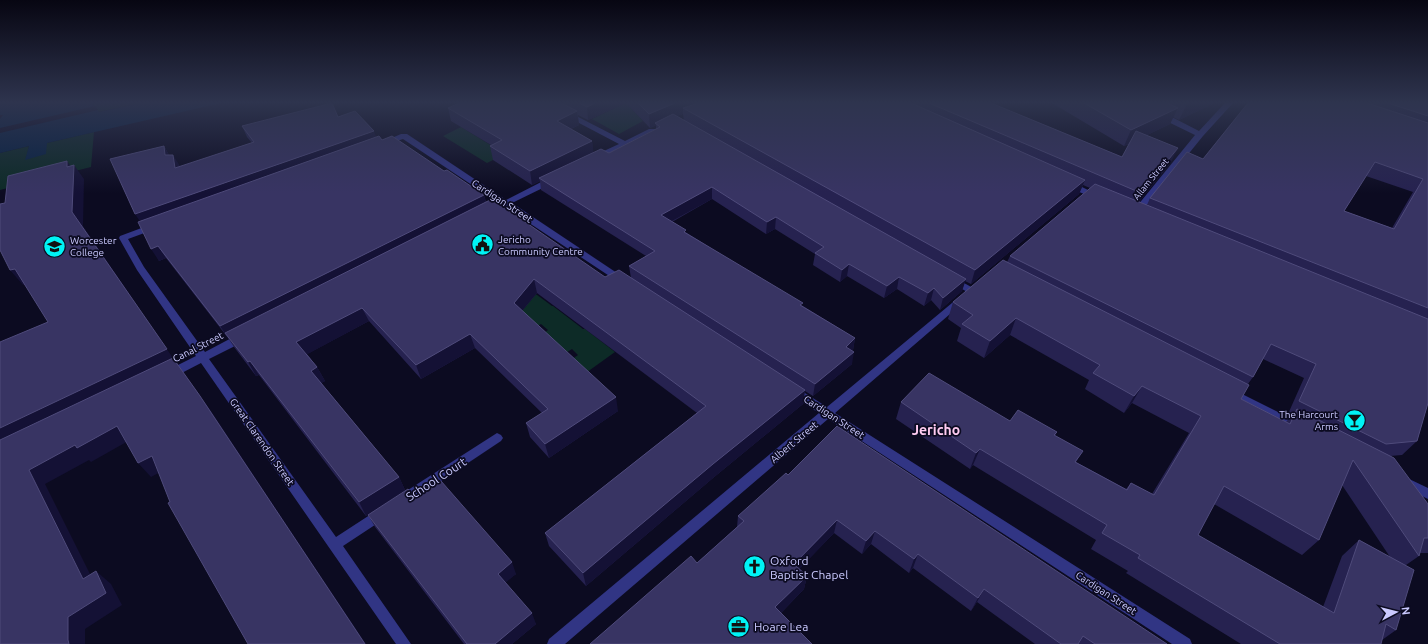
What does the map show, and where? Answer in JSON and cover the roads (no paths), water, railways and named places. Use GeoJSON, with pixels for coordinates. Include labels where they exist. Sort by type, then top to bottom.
{"type":"FeatureCollection","features":[{"type":"Feature","properties":{"kind":"street"},"geometry":{"type":"LineString","coordinates":[[604,133],[625,144]]}},
{"type":"Feature","properties":{"kind":"street"},"geometry":{"type":"LineString","coordinates":[[590,162],[649,133]]}},
{"type":"Feature","properties":{"kind":"street","name":"Allam Street"},"geometry":{"type":"LineString","coordinates":[[1136,213],[1200,134]]}},
{"type":"Feature","properties":{"kind":"street","name":"Cardigan Street"},"geometry":{"type":"LineString","coordinates":[[374,146],[404,136],[635,289]]}},
{"type":"Feature","properties":{"kind":"street"},"geometry":{"type":"LineString","coordinates":[[491,210],[561,176]]}},
{"type":"Feature","properties":{"kind":"street"},"geometry":{"type":"LineString","coordinates":[[1059,180],[1108,201]]}},
{"type":"Feature","properties":{"kind":"street"},"geometry":{"type":"LineString","coordinates":[[1077,202],[1088,193]]}},
{"type":"Feature","properties":{"kind":"street","name":"Great Clarendon Street"},"geometry":{"type":"LineString","coordinates":[[160,224],[123,238],[140,268],[404,644]]}},
{"type":"Feature","properties":{"kind":"street","name":"Albert Street"},"geometry":{"type":"LineString","coordinates":[[554,644],[975,289],[944,275]]}},
{"type":"Feature","properties":{"kind":"street","name":"Canal Street"},"geometry":{"type":"LineString","coordinates":[[161,378],[252,332]]}},
{"type":"Feature","properties":{"kind":"street","name":"Cardigan Street"},"geometry":{"type":"LineString","coordinates":[[783,385],[1185,644]]}},
{"type":"Feature","properties":{"kind":"street"},"geometry":{"type":"LineString","coordinates":[[1222,388],[1307,432]]}},
{"type":"Feature","properties":{"kind":"street","name":"School Court"},"geometry":{"type":"LineString","coordinates":[[334,545],[497,438]]}},
{"type":"Feature","properties":{"kind":"street"},"geometry":{"type":"LineString","coordinates":[[1392,476],[1428,493]]}},
{"type":"Feature","properties":{"kind":"water"},"geometry":{"type":"Polygon","coordinates":[[[0,133],[90,133],[47,143],[46,154],[25,160],[29,146],[0,153],[0,133]]]}},
{"type":"Feature","properties":{"kind":"place","name":"Jericho Community Centre"},"geometry":{"type":"Point","coordinates":[483,245]}},
{"type":"Feature","properties":{"kind":"place","name":"Worcester College"},"geometry":{"type":"Point","coordinates":[55,246]}},
{"type":"Feature","properties":{"kind":"place","name":"The Harcourt Arms"},"geometry":{"type":"Point","coordinates":[1354,420]}},
{"type":"Feature","properties":{"kind":"place","name":"Oxford Baptist Chapel"},"geometry":{"type":"Point","coordinates":[754,567]}},
{"type":"Feature","properties":{"kind":"place","name":"Hoare Lea"},"geometry":{"type":"Point","coordinates":[739,626]}},
{"type":"Feature","properties":{"kind":"district","name":"Jericho"},"geometry":{"type":"Point","coordinates":[936,430]}}]}
